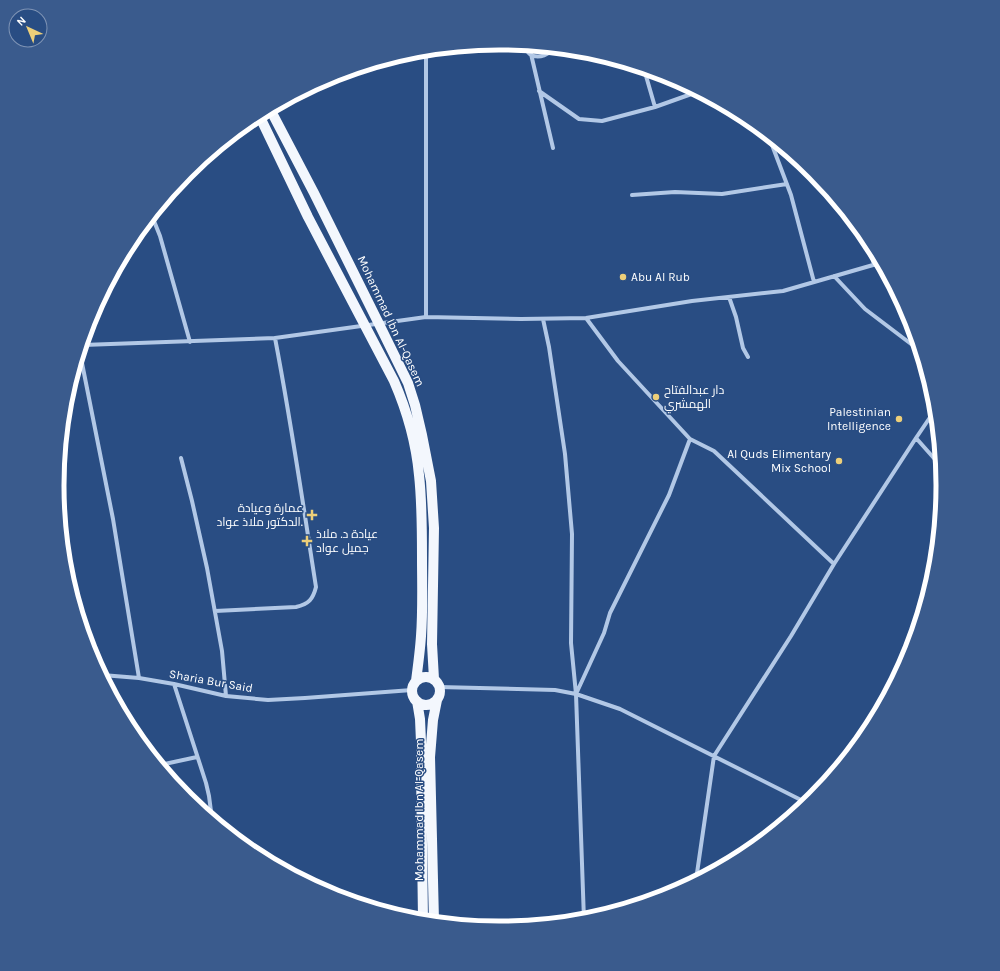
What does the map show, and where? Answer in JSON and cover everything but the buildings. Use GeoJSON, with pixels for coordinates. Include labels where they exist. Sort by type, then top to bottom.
{"type":"FeatureCollection","features":[{"type":"Feature","properties":{"kind":"main road","name":"Mohammad Ibn Al-Qasem"},"geometry":{"type":"LineString","coordinates":[[273,114],[408,383],[415,405],[431,481],[434,528],[432,644],[437,683]]}},
{"type":"Feature","properties":{"kind":"main road","name":"Mohammad Ibn Al-Qasem"},"geometry":{"type":"LineString","coordinates":[[262,121],[308,217],[394,381],[411,429],[419,475],[422,588],[421,635],[414,685]]}},
{"type":"Feature","properties":{"kind":"main road"},"geometry":{"type":"LineString","coordinates":[[417,701],[421,704],[430,704],[437,700],[440,692],[437,683],[430,677],[425,677],[414,685],[414,698],[417,701],[420,719],[421,742],[423,914]]}},
{"type":"Feature","properties":{"kind":"main road","name":"Mohammad Ibn Al-Qasem"},"geometry":{"type":"LineString","coordinates":[[434,916],[430,757],[433,720],[437,700]]}},
{"type":"Feature","properties":{"kind":"street"},"geometry":{"type":"LineString","coordinates":[[527,51],[530,54],[553,148]]}},
{"type":"Feature","properties":{"kind":"street"},"geometry":{"type":"LineString","coordinates":[[530,54],[542,56],[549,53]]}},
{"type":"Feature","properties":{"kind":"street"},"geometry":{"type":"LineString","coordinates":[[426,56],[426,317]]}},
{"type":"Feature","properties":{"kind":"street"},"geometry":{"type":"LineString","coordinates":[[646,75],[655,107]]}},
{"type":"Feature","properties":{"kind":"street"},"geometry":{"type":"LineString","coordinates":[[539,91],[579,119],[602,121],[655,107],[691,94]]}},
{"type":"Feature","properties":{"kind":"street"},"geometry":{"type":"LineString","coordinates":[[772,146],[791,195],[814,282]]}},
{"type":"Feature","properties":{"kind":"street"},"geometry":{"type":"LineString","coordinates":[[632,195],[675,192],[722,194],[787,184]]}},
{"type":"Feature","properties":{"kind":"street"},"geometry":{"type":"LineString","coordinates":[[154,220],[160,236],[190,342]]}},
{"type":"Feature","properties":{"kind":"street"},"geometry":{"type":"LineString","coordinates":[[88,345],[275,338],[426,317],[543,319],[586,318],[692,301],[783,291],[874,265]]}},
{"type":"Feature","properties":{"kind":"street"},"geometry":{"type":"LineString","coordinates":[[834,276],[865,308],[911,344]]}},
{"type":"Feature","properties":{"kind":"street"},"geometry":{"type":"LineString","coordinates":[[729,297],[736,317],[743,348],[748,356]]}},
{"type":"Feature","properties":{"kind":"street"},"geometry":{"type":"LineString","coordinates":[[586,318],[618,361],[690,439],[714,451],[834,564]]}},
{"type":"Feature","properties":{"kind":"street"},"geometry":{"type":"LineString","coordinates":[[543,319],[550,347],[565,454],[572,534],[571,643],[576,694],[584,913]]}},
{"type":"Feature","properties":{"kind":"street"},"geometry":{"type":"LineString","coordinates":[[215,611],[302,606],[311,600],[316,587],[298,467],[275,338]]}},
{"type":"Feature","properties":{"kind":"street"},"geometry":{"type":"LineString","coordinates":[[82,364],[113,519],[140,678]]}},
{"type":"Feature","properties":{"kind":"street"},"geometry":{"type":"LineString","coordinates":[[697,874],[714,756],[791,636],[834,564],[930,417]]}},
{"type":"Feature","properties":{"kind":"street"},"geometry":{"type":"LineString","coordinates":[[916,438],[935,459]]}},
{"type":"Feature","properties":{"kind":"street"},"geometry":{"type":"LineString","coordinates":[[576,694],[604,633],[610,613],[669,495],[690,439]]}},
{"type":"Feature","properties":{"kind":"street"},"geometry":{"type":"LineString","coordinates":[[181,458],[206,561],[222,651],[226,696]]}},
{"type":"Feature","properties":{"kind":"street","name":"Sharia Bur Said"},"geometry":{"type":"LineString","coordinates":[[108,675],[140,678],[226,696],[268,700],[305,698],[414,685]]}},
{"type":"Feature","properties":{"kind":"street"},"geometry":{"type":"LineString","coordinates":[[437,683],[555,690],[576,694],[620,709],[801,800]]}},
{"type":"Feature","properties":{"kind":"street"},"geometry":{"type":"LineString","coordinates":[[174,684],[209,796],[211,811]]}},
{"type":"Feature","properties":{"kind":"street"},"geometry":{"type":"LineString","coordinates":[[165,764],[197,757]]}},
{"type":"Feature","properties":{"kind":"place","name":"Abu Al Rub"},"geometry":{"type":"Point","coordinates":[623,277]}},
{"type":"Feature","properties":{"kind":"place","name":"دار عبدالفتاح الهمشري"},"geometry":{"type":"Point","coordinates":[656,397]}},
{"type":"Feature","properties":{"kind":"place","name":"Palestinian Intelligence"},"geometry":{"type":"Point","coordinates":[899,419]}},
{"type":"Feature","properties":{"kind":"place","name":"Al Quds Elimentary Mix School"},"geometry":{"type":"Point","coordinates":[839,461]}},
{"type":"Feature","properties":{"kind":"place","name":"عمارة وعيادة الدكتور ملاذ عواد."},"geometry":{"type":"Point","coordinates":[312,515]}},
{"type":"Feature","properties":{"kind":"place","name":"عيادة د. ملاذ جميل عواد"},"geometry":{"type":"Point","coordinates":[307,541]}}]}
